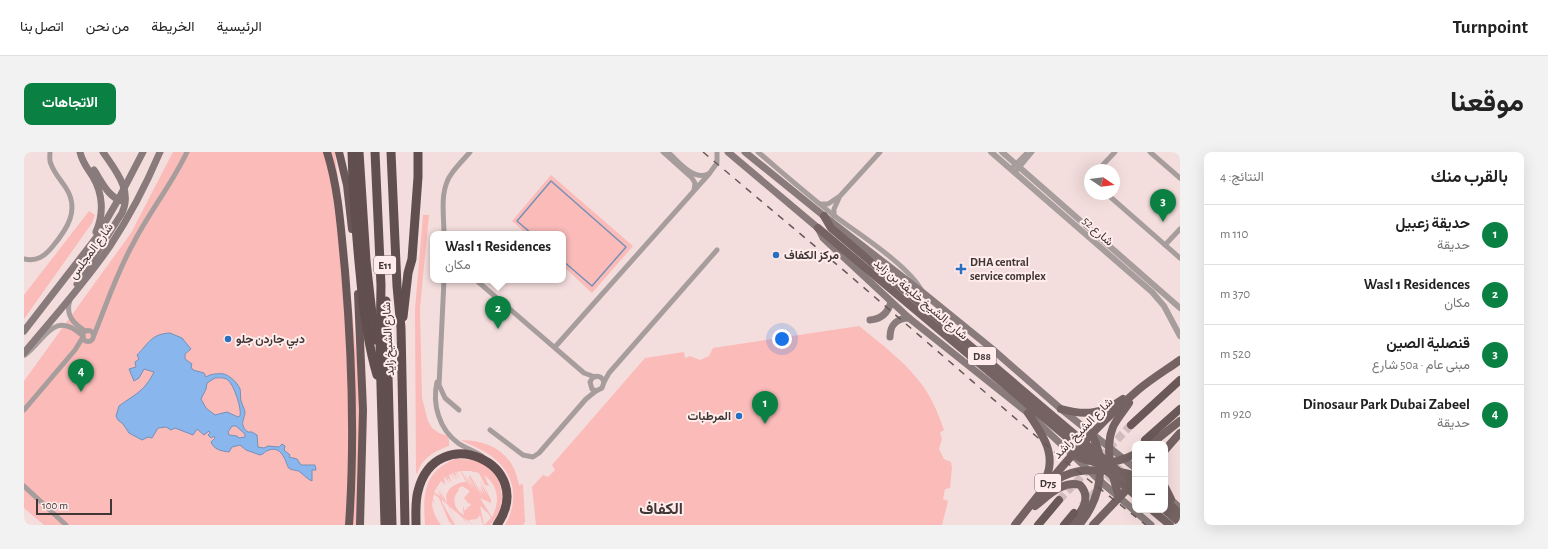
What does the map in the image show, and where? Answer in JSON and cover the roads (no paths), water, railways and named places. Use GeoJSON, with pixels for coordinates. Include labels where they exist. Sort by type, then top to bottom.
{"type":"FeatureCollection","features":[{"type":"Feature","properties":{"kind":"highway"},"geometry":{"type":"LineString","coordinates":[[327,152],[333,175],[338,205],[349,329],[353,436],[349,525]]}},
{"type":"Feature","properties":{"kind":"highway"},"geometry":{"type":"LineString","coordinates":[[338,152],[344,172],[348,199],[355,254],[359,314],[363,410],[360,525]]}},
{"type":"Feature","properties":{"kind":"highway"},"geometry":{"type":"LineString","coordinates":[[352,152],[356,226],[363,305],[370,350],[381,389]]}},
{"type":"Feature","properties":{"kind":"highway"},"geometry":{"type":"LineString","coordinates":[[359,152],[368,275],[374,332],[380,367]]}},
{"type":"Feature","properties":{"kind":"highway"},"geometry":{"type":"LineString","coordinates":[[375,152],[381,285],[380,367],[385,525]]}},
{"type":"Feature","properties":{"kind":"highway","name":"شارع الشيخ زايد"},"geometry":{"type":"LineString","coordinates":[[380,152],[386,292],[392,525]]}},
{"type":"Feature","properties":{"kind":"highway","name":"شارع الشيخ زايد"},"geometry":{"type":"LineString","coordinates":[[391,152],[397,286],[401,328],[406,525]]}},
{"type":"Feature","properties":{"kind":"highway"},"geometry":{"type":"LineString","coordinates":[[401,328],[406,301],[408,273],[412,259],[419,155]]}},
{"type":"Feature","properties":{"kind":"highway"},"geometry":{"type":"LineString","coordinates":[[1131,425],[1180,380]]}},
{"type":"Feature","properties":{"kind":"highway"},"geometry":{"type":"LineString","coordinates":[[1149,441],[1180,409]]}},
{"type":"Feature","properties":{"kind":"highway"},"geometry":{"type":"LineString","coordinates":[[416,525],[416,502],[418,490],[423,478],[434,463],[450,455],[462,454],[479,457],[492,465],[502,476],[506,489],[506,500],[504,511],[497,525]]}},
{"type":"Feature","properties":{"kind":"highway","name":"D75"},"geometry":{"type":"LineString","coordinates":[[1038,525],[1059,500]]}},
{"type":"Feature","properties":{"kind":"highway"},"geometry":{"type":"LineString","coordinates":[[1064,525],[1074,513]]}},
{"type":"Feature","properties":{"kind":"main road"},"geometry":{"type":"LineString","coordinates":[[81,152],[108,191],[122,200],[138,199]]}},
{"type":"Feature","properties":{"kind":"main road"},"geometry":{"type":"LineString","coordinates":[[81,152],[84,162],[98,187],[101,203],[99,224],[87,250]]}},
{"type":"Feature","properties":{"kind":"main road"},"geometry":{"type":"LineString","coordinates":[[103,152],[120,177],[124,188]]}},
{"type":"Feature","properties":{"kind":"main road","name":"شارع المجلس"},"geometry":{"type":"LineString","coordinates":[[24,331],[87,250],[122,200],[124,188],[143,152]]}},
{"type":"Feature","properties":{"kind":"main road","name":"شارع المجلس"},"geometry":{"type":"LineString","coordinates":[[24,355],[110,246],[138,199],[160,152]]}},
{"type":"Feature","properties":{"kind":"main road","name":"شارع الشيخ خليفة بن زايد"},"geometry":{"type":"LineString","coordinates":[[728,152],[818,228],[882,276],[1132,483]]}},
{"type":"Feature","properties":{"kind":"main road","name":"شارع الشيخ خليفة بن زايد"},"geometry":{"type":"LineString","coordinates":[[745,152],[824,216],[831,228],[882,276],[1132,492]]}},
{"type":"Feature","properties":{"kind":"main road"},"geometry":{"type":"LineString","coordinates":[[73,294],[80,277],[122,213],[122,200]]}},
{"type":"Feature","properties":{"kind":"main road"},"geometry":{"type":"LineString","coordinates":[[824,216],[922,292],[991,348],[1061,409],[1132,466]]}},
{"type":"Feature","properties":{"kind":"main road"},"geometry":{"type":"LineString","coordinates":[[818,228],[823,238],[891,302],[1028,413],[1048,433],[1073,454],[1088,470],[1151,525]]}},
{"type":"Feature","properties":{"kind":"main road"},"geometry":{"type":"LineString","coordinates":[[870,320],[880,318],[884,315],[891,302]]}},
{"type":"Feature","properties":{"kind":"main road"},"geometry":{"type":"LineString","coordinates":[[890,337],[890,332],[895,323],[904,318],[909,318]]}},
{"type":"Feature","properties":{"kind":"main road","name":"شارع الشيخ راشد"},"geometry":{"type":"LineString","coordinates":[[1015,525],[1073,454],[1092,434],[1138,389],[1180,360]]}},
{"type":"Feature","properties":{"kind":"main road"},"geometry":{"type":"LineString","coordinates":[[1061,409],[1080,413],[1094,413],[1113,405],[1138,389]]}},
{"type":"Feature","properties":{"kind":"main road"},"geometry":{"type":"LineString","coordinates":[[1119,498],[1111,472],[1109,447],[1110,438],[1116,422],[1138,389]]}},
{"type":"Feature","properties":{"kind":"main road"},"geometry":{"type":"LineString","coordinates":[[1024,513],[1046,478],[1050,458],[1047,443],[1028,413]]}},
{"type":"Feature","properties":{"kind":"main road"},"geometry":{"type":"LineString","coordinates":[[1150,441],[1180,421]]}},
{"type":"Feature","properties":{"kind":"main road"},"geometry":{"type":"LineString","coordinates":[[1168,447],[1180,433]]}},
{"type":"Feature","properties":{"kind":"main road"},"geometry":{"type":"LineString","coordinates":[[1079,525],[1092,506],[1096,496],[1099,480],[1097,447],[1092,434]]}},
{"type":"Feature","properties":{"kind":"main road"},"geometry":{"type":"LineString","coordinates":[[1168,450],[1171,444]]}},
{"type":"Feature","properties":{"kind":"main road"},"geometry":{"type":"LineString","coordinates":[[1073,454],[1111,472],[1124,472],[1132,475]]}},
{"type":"Feature","properties":{"kind":"main road"},"geometry":{"type":"LineString","coordinates":[[1042,493],[1053,483],[1072,472],[1088,470],[1132,455]]}},
{"type":"Feature","properties":{"kind":"main road"},"geometry":{"type":"LineString","coordinates":[[1024,513],[1063,486],[1070,484],[1078,485],[1082,487],[1085,492],[1085,504],[1072,525]]}},
{"type":"Feature","properties":{"kind":"main road"},"geometry":{"type":"LineString","coordinates":[[1092,525],[1132,484]]}},
{"type":"Feature","properties":{"kind":"main road"},"geometry":{"type":"LineString","coordinates":[[1168,499],[1180,508]]}},
{"type":"Feature","properties":{"kind":"main road"},"geometry":{"type":"LineString","coordinates":[[1168,499],[1180,514]]}},
{"type":"Feature","properties":{"kind":"main road"},"geometry":{"type":"LineString","coordinates":[[1156,513],[1170,525]]}},
{"type":"Feature","properties":{"kind":"main road"},"geometry":{"type":"LineString","coordinates":[[1168,513],[1180,523]]}},
{"type":"Feature","properties":{"kind":"street"},"geometry":{"type":"LineString","coordinates":[[24,259],[33,260],[44,256],[65,231],[70,219],[72,207],[69,194],[52,166],[50,152]]}},
{"type":"Feature","properties":{"kind":"street"},"geometry":{"type":"LineString","coordinates":[[75,350],[92,340],[111,290],[134,241],[168,187],[187,152]]}},
{"type":"Feature","properties":{"kind":"street"},"geometry":{"type":"LineString","coordinates":[[444,231],[443,198],[446,183],[452,173],[470,152]]}},
{"type":"Feature","properties":{"kind":"street"},"geometry":{"type":"LineString","coordinates":[[663,152],[692,178],[695,183],[694,190]]}},
{"type":"Feature","properties":{"kind":"street"},"geometry":{"type":"LineString","coordinates":[[668,152],[695,175],[702,176],[709,174]]}},
{"type":"Feature","properties":{"kind":"street"},"geometry":{"type":"LineString","coordinates":[[555,347],[709,174],[717,163],[717,152]]}},
{"type":"Feature","properties":{"kind":"street"},"geometry":{"type":"LineString","coordinates":[[758,152],[834,216],[886,254],[911,276],[922,292]]}},
{"type":"Feature","properties":{"kind":"street"},"geometry":{"type":"LineString","coordinates":[[820,204],[828,204],[840,196],[880,152]]}},
{"type":"Feature","properties":{"kind":"street","name":"شارع 52"},"geometry":{"type":"LineString","coordinates":[[992,152],[1155,296],[1167,310],[1180,336]]}},
{"type":"Feature","properties":{"kind":"street","name":"شارع 52"},"geometry":{"type":"LineString","coordinates":[[1002,152],[1180,308]]}},
{"type":"Feature","properties":{"kind":"street"},"geometry":{"type":"LineString","coordinates":[[1018,166],[1028,152]]}},
{"type":"Feature","properties":{"kind":"street"},"geometry":{"type":"LineString","coordinates":[[1013,171],[1032,152]]}},
{"type":"Feature","properties":{"kind":"street"},"geometry":{"type":"LineString","coordinates":[[1104,164],[1115,152]]}},
{"type":"Feature","properties":{"kind":"street"},"geometry":{"type":"LineString","coordinates":[[1150,152],[1180,178]]}},
{"type":"Feature","properties":{"kind":"street"},"geometry":{"type":"LineString","coordinates":[[834,216],[834,209],[840,196]]}},
{"type":"Feature","properties":{"kind":"street"},"geometry":{"type":"LineString","coordinates":[[1114,200],[1180,258]]}},
{"type":"Feature","properties":{"kind":"street"},"geometry":{"type":"LineString","coordinates":[[1165,245],[1180,229]]}},
{"type":"Feature","properties":{"kind":"street"},"geometry":{"type":"LineString","coordinates":[[490,430],[523,455],[533,457],[539,453],[586,399],[602,388],[610,373],[717,250]]}},
{"type":"Feature","properties":{"kind":"street"},"geometry":{"type":"LineString","coordinates":[[444,283],[439,385],[445,398],[458,410]]}},
{"type":"Feature","properties":{"kind":"street"},"geometry":{"type":"LineString","coordinates":[[480,283],[584,373],[590,385],[596,391]]}},
{"type":"Feature","properties":{"kind":"street"},"geometry":{"type":"LineString","coordinates":[[73,294],[69,305],[69,316],[75,324],[94,335]]}},
{"type":"Feature","properties":{"kind":"street"},"geometry":{"type":"LineString","coordinates":[[24,410],[75,350],[83,337],[100,317]]}},
{"type":"Feature","properties":{"kind":"street"},"geometry":{"type":"LineString","coordinates":[[24,355],[56,326],[67,325],[89,342]]}},
{"type":"Feature","properties":{"kind":"street"},"geometry":{"type":"LineString","coordinates":[[584,373],[597,377],[604,382]]}},
{"type":"Feature","properties":{"kind":"street"},"geometry":{"type":"LineString","coordinates":[[586,399],[590,385],[597,377],[610,373]]}},
{"type":"Feature","properties":{"kind":"street"},"geometry":{"type":"LineString","coordinates":[[439,375],[436,391],[436,405],[439,418],[445,429],[458,442],[480,454],[492,465]]}},
{"type":"Feature","properties":{"kind":"street"},"geometry":{"type":"LineString","coordinates":[[24,486],[66,525]]}},
{"type":"Feature","properties":{"kind":"water"},"geometry":{"type":"Polygon","coordinates":[[[170,333],[182,338],[191,349],[185,354],[185,359],[192,364],[191,367],[193,370],[204,373],[206,377],[212,374],[222,374],[233,380],[239,386],[241,401],[245,412],[243,425],[248,432],[252,432],[257,435],[258,447],[279,447],[282,444],[285,446],[284,450],[290,455],[289,457],[297,459],[301,465],[315,465],[316,470],[312,470],[312,481],[298,471],[289,468],[282,454],[277,450],[269,450],[260,455],[246,450],[240,445],[232,447],[229,452],[218,450],[212,445],[211,442],[215,438],[214,436],[211,438],[208,435],[210,433],[209,431],[204,435],[197,429],[193,435],[175,428],[171,430],[166,427],[158,428],[152,438],[148,437],[142,440],[129,433],[116,416],[119,406],[143,388],[154,372],[144,369],[139,378],[134,381],[129,369],[136,367],[135,362],[139,359],[137,355],[154,337],[170,333]],[[215,378],[207,383],[201,399],[206,408],[215,415],[227,412],[238,417],[240,416],[239,403],[230,383],[225,378],[215,378]],[[232,426],[228,432],[229,435],[237,436],[239,438],[245,437],[245,434],[236,426],[232,426]]]}},
{"type":"Feature","properties":{"kind":"waterway"},"geometry":{"type":"LineString","coordinates":[[529,231],[517,221],[551,181],[626,247],[592,286],[566,264]]}},
{"type":"Feature","properties":{"kind":"tunnel"},"geometry":{"type":"LineString","coordinates":[[1059,500],[1131,425]]}},
{"type":"Feature","properties":{"kind":"tunnel"},"geometry":{"type":"LineString","coordinates":[[1082,506],[1129,456]]}},
{"type":"Feature","properties":{"kind":"railway"},"geometry":{"type":"LineString","coordinates":[[703,152],[848,274],[1066,462],[1146,525]]}},
{"type":"Feature","properties":{"kind":"place","name":"قنصلية الصين"},"geometry":{"type":"Point","coordinates":[1163,222]}},
{"type":"Feature","properties":{"kind":"place","name":"مركز الكفاف"},"geometry":{"type":"Point","coordinates":[776,255]}},
{"type":"Feature","properties":{"kind":"place","name":"DHA central service complex"},"geometry":{"type":"Point","coordinates":[961,269]}},
{"type":"Feature","properties":{"kind":"place","name":"Wasl 1 Residences"},"geometry":{"type":"Point","coordinates":[498,329]}},
{"type":"Feature","properties":{"kind":"place","name":"دبي جاردن جلو"},"geometry":{"type":"Point","coordinates":[228,339]}},
{"type":"Feature","properties":{"kind":"place","name":"Dinosaur Park Dubai Zabeel"},"geometry":{"type":"Point","coordinates":[81,392]}},
{"type":"Feature","properties":{"kind":"place","name":"المرطبات"},"geometry":{"type":"Point","coordinates":[739,416]}},
{"type":"Feature","properties":{"kind":"place","name":"حديقة زعبيل"},"geometry":{"type":"Point","coordinates":[765,424]}},
{"type":"Feature","properties":{"kind":"district","name":"الكفاف"},"geometry":{"type":"Point","coordinates":[661,509]}}]}
